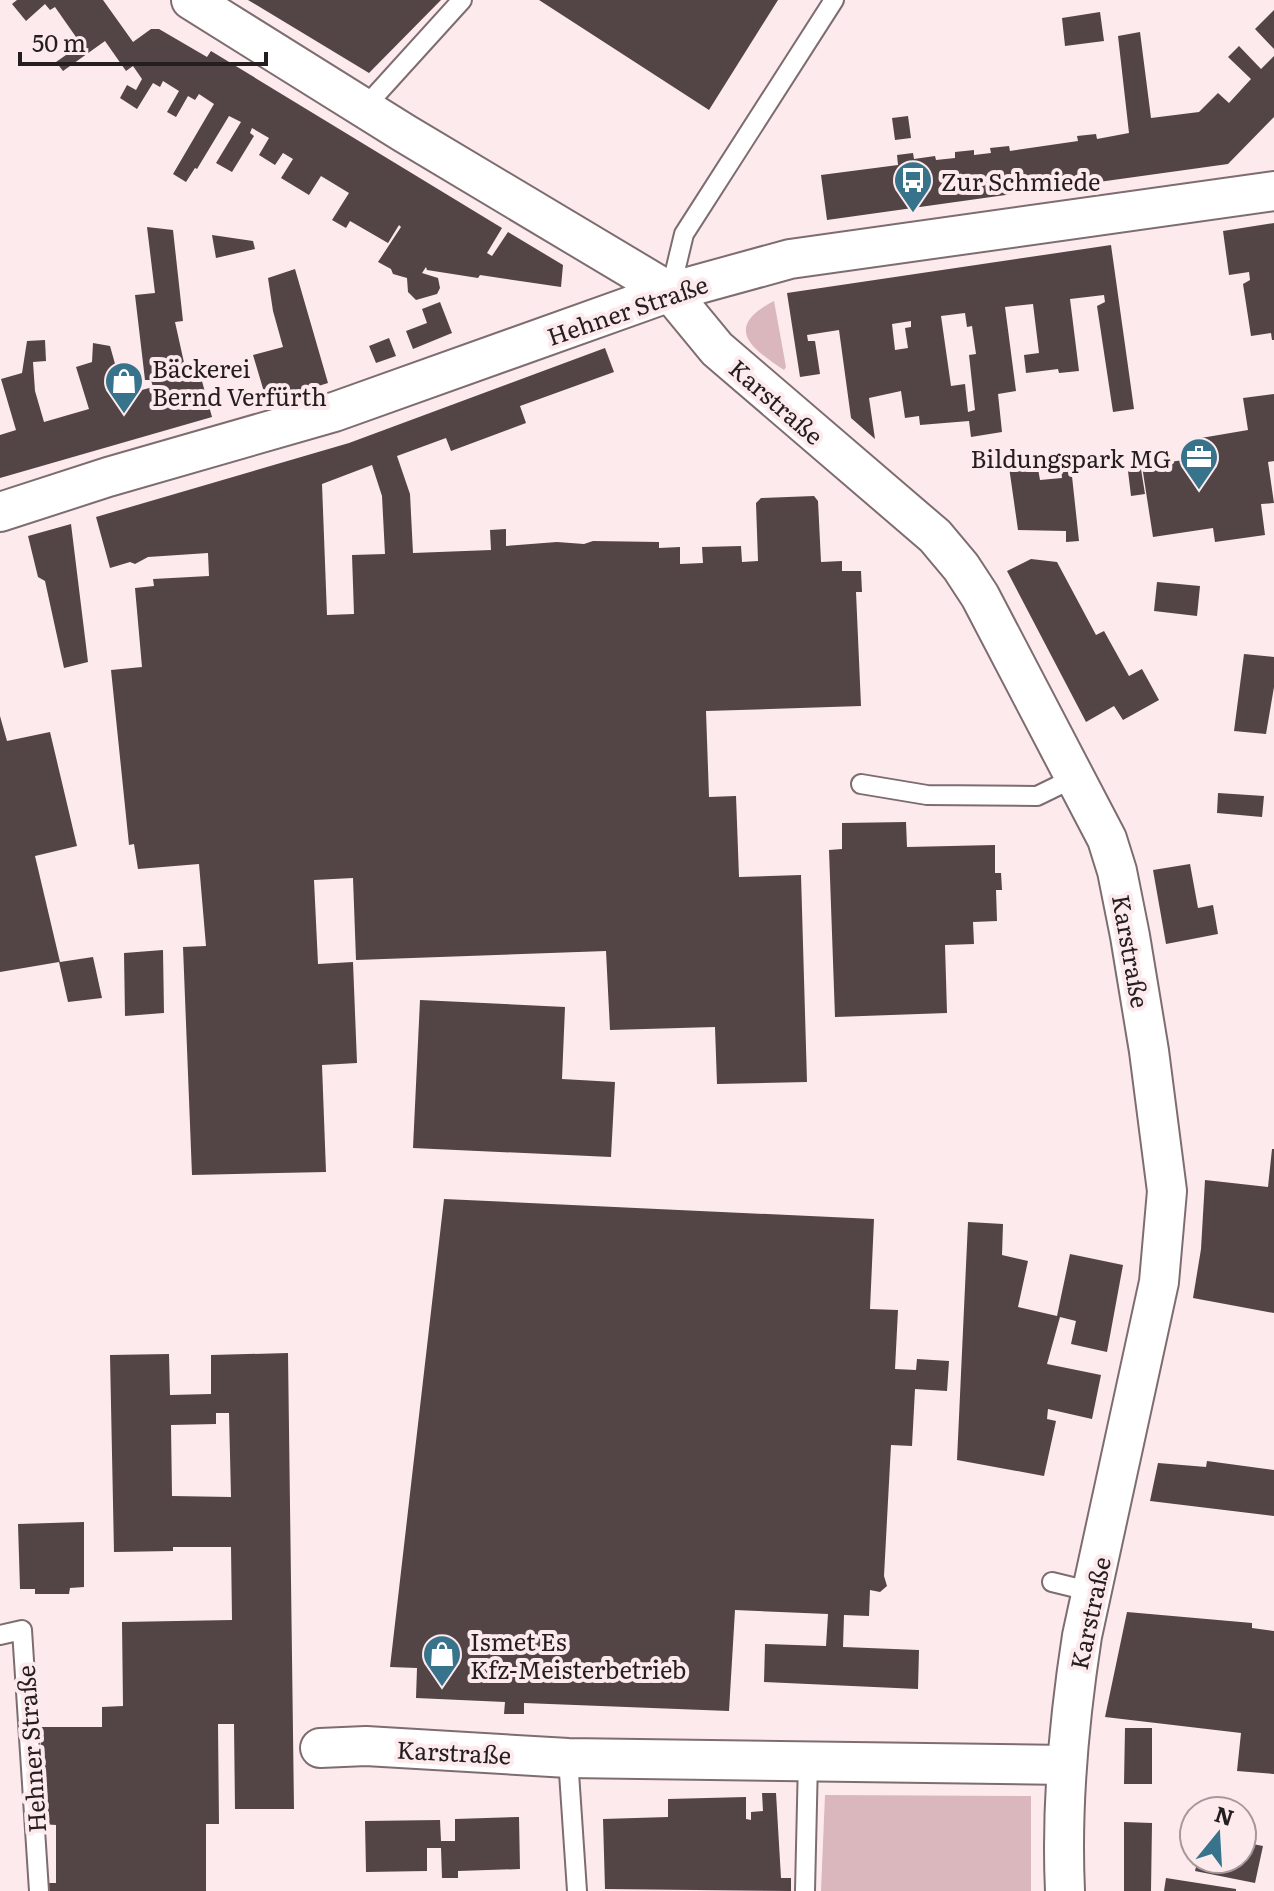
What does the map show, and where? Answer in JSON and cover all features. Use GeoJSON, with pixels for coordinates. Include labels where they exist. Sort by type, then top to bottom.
{"type":"FeatureCollection","features":[{"type":"Feature","properties":{"kind":"street","name":"Karstraße"},"geometry":{"type":"LineString","coordinates":[[191,0],[670,292],[717,349],[935,536],[952,557],[980,596],[1107,839],[1117,871],[1149,1051],[1167,1191],[1159,1282],[1074,1688],[1067,1765],[1065,1891]]}},
{"type":"Feature","properties":{"kind":"street","name":"Hehner Straße"},"geometry":{"type":"LineString","coordinates":[[0,512],[108,477],[334,412],[670,292],[790,259],[1274,191]]}},
{"type":"Feature","properties":{"kind":"street","name":"Karstraße"},"geometry":{"type":"LineString","coordinates":[[320,1748],[366,1746],[568,1758],[1067,1765]]}},
{"type":"Feature","properties":{"kind":"lane"},"geometry":{"type":"LineString","coordinates":[[364,108],[462,0]]}},
{"type":"Feature","properties":{"kind":"lane"},"geometry":{"type":"LineString","coordinates":[[670,292],[684,234],[834,0]]}},
{"type":"Feature","properties":{"kind":"lane"},"geometry":{"type":"LineString","coordinates":[[861,784],[927,795],[1037,796],[1076,777]]}},
{"type":"Feature","properties":{"kind":"lane"},"geometry":{"type":"LineString","coordinates":[[1052,1582],[1093,1592]]}},
{"type":"Feature","properties":{"kind":"lane","name":"Hehner Straße"},"geometry":{"type":"LineString","coordinates":[[0,1635],[22,1630],[39,1891]]}},
{"type":"Feature","properties":{"kind":"lane"},"geometry":{"type":"LineString","coordinates":[[568,1758],[577,1891]]}},
{"type":"Feature","properties":{"kind":"lane"},"geometry":{"type":"LineString","coordinates":[[805,1891],[808,1760]]}},
{"type":"Feature","properties":{"kind":"shaded area"},"geometry":{"type":"Polygon","coordinates":[[[774,301],[786,367],[784,370],[752,345],[747,337],[746,328],[750,320],[774,301]]]}},
{"type":"Feature","properties":{"kind":"shaded area"},"geometry":{"type":"Polygon","coordinates":[[[825,1795],[1031,1796],[1031,1891],[821,1891],[825,1795]]]}},
{"type":"Feature","properties":{"kind":"building"},"geometry":{"type":"Polygon","coordinates":[[[17,0],[103,0],[133,42],[151,29],[159,29],[207,57],[211,51],[502,228],[487,253],[492,256],[508,232],[563,265],[561,287],[480,275],[478,278],[427,270],[426,267],[422,273],[438,278],[440,288],[437,294],[416,300],[408,292],[407,278],[393,274],[391,269],[378,262],[401,227],[399,225],[388,243],[350,221],[346,228],[332,220],[349,193],[321,176],[309,195],[281,178],[293,159],[283,153],[275,165],[259,155],[269,138],[252,128],[250,133],[254,136],[232,172],[216,163],[241,122],[229,116],[186,182],[173,174],[214,104],[199,94],[195,100],[188,96],[176,117],[167,112],[179,91],[163,81],[160,87],[153,83],[137,109],[120,98],[127,85],[136,90],[142,79],[133,66],[126,71],[105,41],[63,71],[56,62],[76,48],[71,41],[76,37],[55,7],[50,10],[45,4],[26,21],[12,4],[17,0]]]}},
{"type":"Feature","properties":{"kind":"building"},"geometry":{"type":"Polygon","coordinates":[[[248,0],[441,0],[369,73],[248,0]]]}},
{"type":"Feature","properties":{"kind":"building"},"geometry":{"type":"Polygon","coordinates":[[[539,0],[778,0],[709,110],[539,0]]]}},
{"type":"Feature","properties":{"kind":"building"},"geometry":{"type":"Polygon","coordinates":[[[1274,10],[1274,49],[1255,29],[1274,10]]]}},
{"type":"Feature","properties":{"kind":"building"},"geometry":{"type":"Polygon","coordinates":[[[1100,12],[1104,41],[1065,46],[1062,18],[1100,12]]]}},
{"type":"Feature","properties":{"kind":"building"},"geometry":{"type":"Polygon","coordinates":[[[1140,32],[1151,118],[1199,112],[1218,93],[1229,103],[1251,79],[1228,57],[1239,46],[1261,69],[1274,56],[1274,117],[1228,164],[827,220],[821,175],[898,165],[897,155],[913,153],[914,159],[935,156],[936,160],[955,158],[955,152],[974,150],[974,155],[991,153],[990,148],[1009,146],[1010,151],[1078,141],[1077,136],[1096,134],[1097,139],[1129,133],[1118,36],[1140,32]]]}},
{"type":"Feature","properties":{"kind":"building"},"geometry":{"type":"Polygon","coordinates":[[[908,116],[911,138],[895,140],[892,118],[908,116]]]}},
{"type":"Feature","properties":{"kind":"building"},"geometry":{"type":"Polygon","coordinates":[[[1274,223],[1272,340],[1271,333],[1251,336],[1243,284],[1250,280],[1249,272],[1229,275],[1223,231],[1274,223]]]}},
{"type":"Feature","properties":{"kind":"building"},"geometry":{"type":"Polygon","coordinates":[[[147,227],[173,230],[183,321],[175,322],[185,367],[177,368],[179,379],[200,374],[212,417],[0,478],[0,435],[16,430],[1,379],[22,373],[27,341],[45,340],[46,361],[33,362],[35,391],[44,422],[89,409],[76,367],[92,362],[93,343],[110,346],[121,385],[134,381],[138,391],[153,387],[151,380],[145,380],[135,295],[155,293],[147,227]]]}},
{"type":"Feature","properties":{"kind":"building"},"geometry":{"type":"Polygon","coordinates":[[[212,235],[253,241],[255,249],[216,258],[212,235]]]}},
{"type":"Feature","properties":{"kind":"building"},"geometry":{"type":"Polygon","coordinates":[[[1111,245],[1134,409],[1113,412],[1097,306],[1105,302],[1104,295],[1070,299],[1079,371],[1059,373],[1058,369],[1026,373],[1024,355],[1039,353],[1033,304],[1005,307],[1016,391],[998,394],[1002,432],[971,437],[969,421],[920,425],[919,416],[905,418],[901,391],[869,398],[875,439],[851,418],[839,330],[807,335],[808,341],[815,341],[820,374],[800,377],[787,293],[1111,245]],[[965,313],[941,316],[951,386],[965,384],[968,412],[975,410],[969,355],[976,354],[972,326],[967,327],[965,313]],[[911,321],[892,324],[895,350],[908,348],[905,328],[911,327],[911,321]]]}},
{"type":"Feature","properties":{"kind":"building"},"geometry":{"type":"Polygon","coordinates":[[[295,269],[328,383],[267,402],[253,355],[283,347],[268,278],[295,269]]]}},
{"type":"Feature","properties":{"kind":"building"},"geometry":{"type":"Polygon","coordinates":[[[440,302],[452,333],[413,349],[406,331],[427,323],[422,309],[440,302]]]}},
{"type":"Feature","properties":{"kind":"building"},"geometry":{"type":"Polygon","coordinates":[[[389,338],[396,356],[376,363],[369,346],[389,338]]]}},
{"type":"Feature","properties":{"kind":"building"},"geometry":{"type":"Polygon","coordinates":[[[605,348],[614,372],[520,406],[526,423],[451,451],[446,438],[397,456],[410,494],[413,553],[491,550],[490,530],[506,529],[506,546],[557,542],[584,544],[593,541],[659,542],[659,548],[680,547],[680,564],[703,563],[702,547],[741,546],[742,562],[758,561],[756,503],[761,498],[814,496],[818,501],[821,562],[842,561],[842,571],[861,571],[862,592],[856,592],[861,706],[706,711],[709,797],[736,796],[739,877],[801,875],[807,1082],[717,1084],[715,1027],[610,1030],[606,951],[356,960],[353,878],[314,880],[318,964],[353,962],[357,1063],[322,1065],[326,1172],[192,1175],[183,947],[206,946],[199,864],[138,869],[134,844],[129,845],[111,670],[142,667],[135,588],[154,586],[153,579],[209,576],[208,553],[148,557],[135,564],[130,562],[110,568],[96,517],[349,443],[605,348]],[[372,465],[322,484],[327,615],[354,614],[352,555],[385,554],[382,496],[372,465]]]}},
{"type":"Feature","properties":{"kind":"building"},"geometry":{"type":"Polygon","coordinates":[[[1274,394],[1274,461],[1268,462],[1274,503],[1261,504],[1265,535],[1215,542],[1213,528],[1153,537],[1142,466],[1204,457],[1201,438],[1248,430],[1243,398],[1274,394]]]}},
{"type":"Feature","properties":{"kind":"building"},"geometry":{"type":"Polygon","coordinates":[[[1026,461],[1037,463],[1040,480],[1062,478],[1061,468],[1071,467],[1079,541],[1066,542],[1066,531],[1018,530],[1009,467],[1026,461]]]}},
{"type":"Feature","properties":{"kind":"building"},"geometry":{"type":"Polygon","coordinates":[[[1141,469],[1145,494],[1131,496],[1128,471],[1141,469]]]}},
{"type":"Feature","properties":{"kind":"building"},"geometry":{"type":"Polygon","coordinates":[[[71,524],[88,662],[64,668],[45,581],[38,577],[28,536],[71,524]]]}},
{"type":"Feature","properties":{"kind":"building"},"geometry":{"type":"Polygon","coordinates":[[[1031,559],[1057,562],[1096,635],[1104,631],[1129,676],[1142,669],[1159,700],[1123,720],[1114,706],[1086,722],[1007,571],[1031,559]]]}},
{"type":"Feature","properties":{"kind":"building"},"geometry":{"type":"Polygon","coordinates":[[[1157,582],[1200,586],[1197,616],[1154,611],[1157,582]]]}},
{"type":"Feature","properties":{"kind":"building"},"geometry":{"type":"Polygon","coordinates":[[[1244,654],[1274,657],[1274,687],[1266,734],[1234,731],[1244,654]]]}},
{"type":"Feature","properties":{"kind":"building"},"geometry":{"type":"Polygon","coordinates":[[[0,716],[7,741],[50,732],[77,846],[35,856],[60,962],[93,957],[102,998],[68,1002],[59,962],[0,972],[0,716]]]}},
{"type":"Feature","properties":{"kind":"building"},"geometry":{"type":"Polygon","coordinates":[[[1218,793],[1264,796],[1262,817],[1217,813],[1218,793]]]}},
{"type":"Feature","properties":{"kind":"building"},"geometry":{"type":"Polygon","coordinates":[[[906,822],[907,847],[995,845],[995,873],[1001,873],[1002,890],[996,890],[997,921],[973,922],[974,944],[945,945],[947,1013],[835,1017],[829,850],[842,849],[842,823],[906,822]]]}},
{"type":"Feature","properties":{"kind":"building"},"geometry":{"type":"Polygon","coordinates":[[[1190,864],[1198,908],[1213,905],[1218,934],[1166,944],[1153,870],[1190,864]]]}},
{"type":"Feature","properties":{"kind":"building"},"geometry":{"type":"Polygon","coordinates":[[[163,950],[164,1013],[125,1016],[124,953],[163,950]]]}},
{"type":"Feature","properties":{"kind":"building"},"geometry":{"type":"Polygon","coordinates":[[[420,1000],[565,1007],[562,1079],[615,1082],[611,1157],[413,1148],[420,1000]]]}},
{"type":"Feature","properties":{"kind":"building"},"geometry":{"type":"Polygon","coordinates":[[[1272,1149],[1274,1313],[1193,1298],[1201,1249],[1205,1180],[1268,1187],[1272,1149]]]}},
{"type":"Feature","properties":{"kind":"building"},"geometry":{"type":"Polygon","coordinates":[[[444,1199],[874,1219],[870,1309],[898,1310],[895,1369],[916,1370],[917,1359],[949,1361],[947,1391],[915,1389],[912,1446],[891,1445],[884,1576],[887,1586],[880,1592],[870,1590],[869,1616],[844,1615],[843,1647],[919,1650],[918,1689],[764,1682],[765,1644],[826,1646],[828,1614],[735,1610],[729,1711],[524,1703],[524,1714],[504,1714],[505,1702],[416,1698],[417,1668],[390,1667],[444,1199]]]}},
{"type":"Feature","properties":{"kind":"building"},"geometry":{"type":"Polygon","coordinates":[[[968,1222],[1003,1224],[1002,1255],[1028,1261],[1018,1307],[1057,1316],[1070,1254],[1123,1265],[1107,1352],[1071,1344],[1076,1321],[1060,1317],[1047,1364],[1101,1375],[1092,1419],[1048,1409],[1047,1419],[1056,1421],[1044,1476],[957,1460],[968,1222]]]}},
{"type":"Feature","properties":{"kind":"building"},"geometry":{"type":"Polygon","coordinates":[[[288,1353],[294,1809],[235,1809],[234,1724],[218,1724],[219,1824],[206,1824],[206,1891],[42,1891],[42,1883],[56,1883],[56,1825],[41,1824],[41,1727],[102,1727],[102,1707],[123,1706],[122,1622],[232,1620],[231,1547],[173,1547],[173,1551],[114,1552],[110,1355],[169,1354],[170,1395],[211,1394],[211,1355],[288,1353]],[[216,1413],[216,1424],[171,1425],[172,1496],[231,1497],[229,1413],[216,1413]]]}},
{"type":"Feature","properties":{"kind":"building"},"geometry":{"type":"Polygon","coordinates":[[[1207,1461],[1274,1470],[1274,1516],[1150,1501],[1158,1463],[1206,1467],[1207,1461]]]}},
{"type":"Feature","properties":{"kind":"building"},"geometry":{"type":"Polygon","coordinates":[[[84,1522],[84,1587],[70,1588],[69,1594],[35,1594],[35,1589],[20,1589],[18,1524],[84,1522]]]}},
{"type":"Feature","properties":{"kind":"building"},"geometry":{"type":"Polygon","coordinates":[[[1127,1612],[1252,1623],[1252,1628],[1274,1631],[1274,1774],[1237,1771],[1241,1733],[1105,1717],[1127,1612]]]}},
{"type":"Feature","properties":{"kind":"building"},"geometry":{"type":"Polygon","coordinates":[[[1125,1728],[1152,1728],[1152,1784],[1124,1784],[1125,1728]]]}},
{"type":"Feature","properties":{"kind":"building"},"geometry":{"type":"Polygon","coordinates":[[[762,1793],[776,1793],[781,1878],[791,1878],[791,1891],[605,1889],[603,1819],[668,1817],[668,1799],[746,1797],[746,1819],[751,1820],[751,1812],[763,1811],[762,1793]]]}},
{"type":"Feature","properties":{"kind":"building"},"geometry":{"type":"Polygon","coordinates":[[[519,1817],[520,1869],[458,1871],[458,1878],[442,1878],[441,1848],[427,1848],[427,1871],[366,1872],[365,1821],[440,1820],[441,1841],[455,1841],[455,1819],[519,1817]]]}},
{"type":"Feature","properties":{"kind":"building"},"geometry":{"type":"Polygon","coordinates":[[[1124,1822],[1152,1823],[1151,1891],[1124,1891],[1124,1822]]]}},
{"type":"Feature","properties":{"kind":"building"},"geometry":{"type":"Polygon","coordinates":[[[1258,1845],[1263,1846],[1258,1869],[1258,1845]]]}},
{"type":"Feature","properties":{"kind":"building"},"geometry":{"type":"Polygon","coordinates":[[[1215,1875],[1257,1875],[1255,1883],[1215,1875]]]}},
{"type":"Feature","properties":{"kind":"building"},"geometry":{"type":"Polygon","coordinates":[[[1166,1878],[1236,1889],[1236,1891],[1164,1891],[1166,1878]]]}},
{"type":"Feature","properties":{"kind":"place","name":"Zur Schmiede"},"geometry":{"type":"Point","coordinates":[913,214]}},
{"type":"Feature","properties":{"kind":"place","name":"Bäckerei Bernd Verfürth"},"geometry":{"type":"Point","coordinates":[124,415]}},
{"type":"Feature","properties":{"kind":"place","name":"Bildungspark MG"},"geometry":{"type":"Point","coordinates":[1199,491]}},
{"type":"Feature","properties":{"kind":"place","name":"Ismet Es Kfz-Meisterbetrieb"},"geometry":{"type":"Point","coordinates":[442,1688]}}]}
